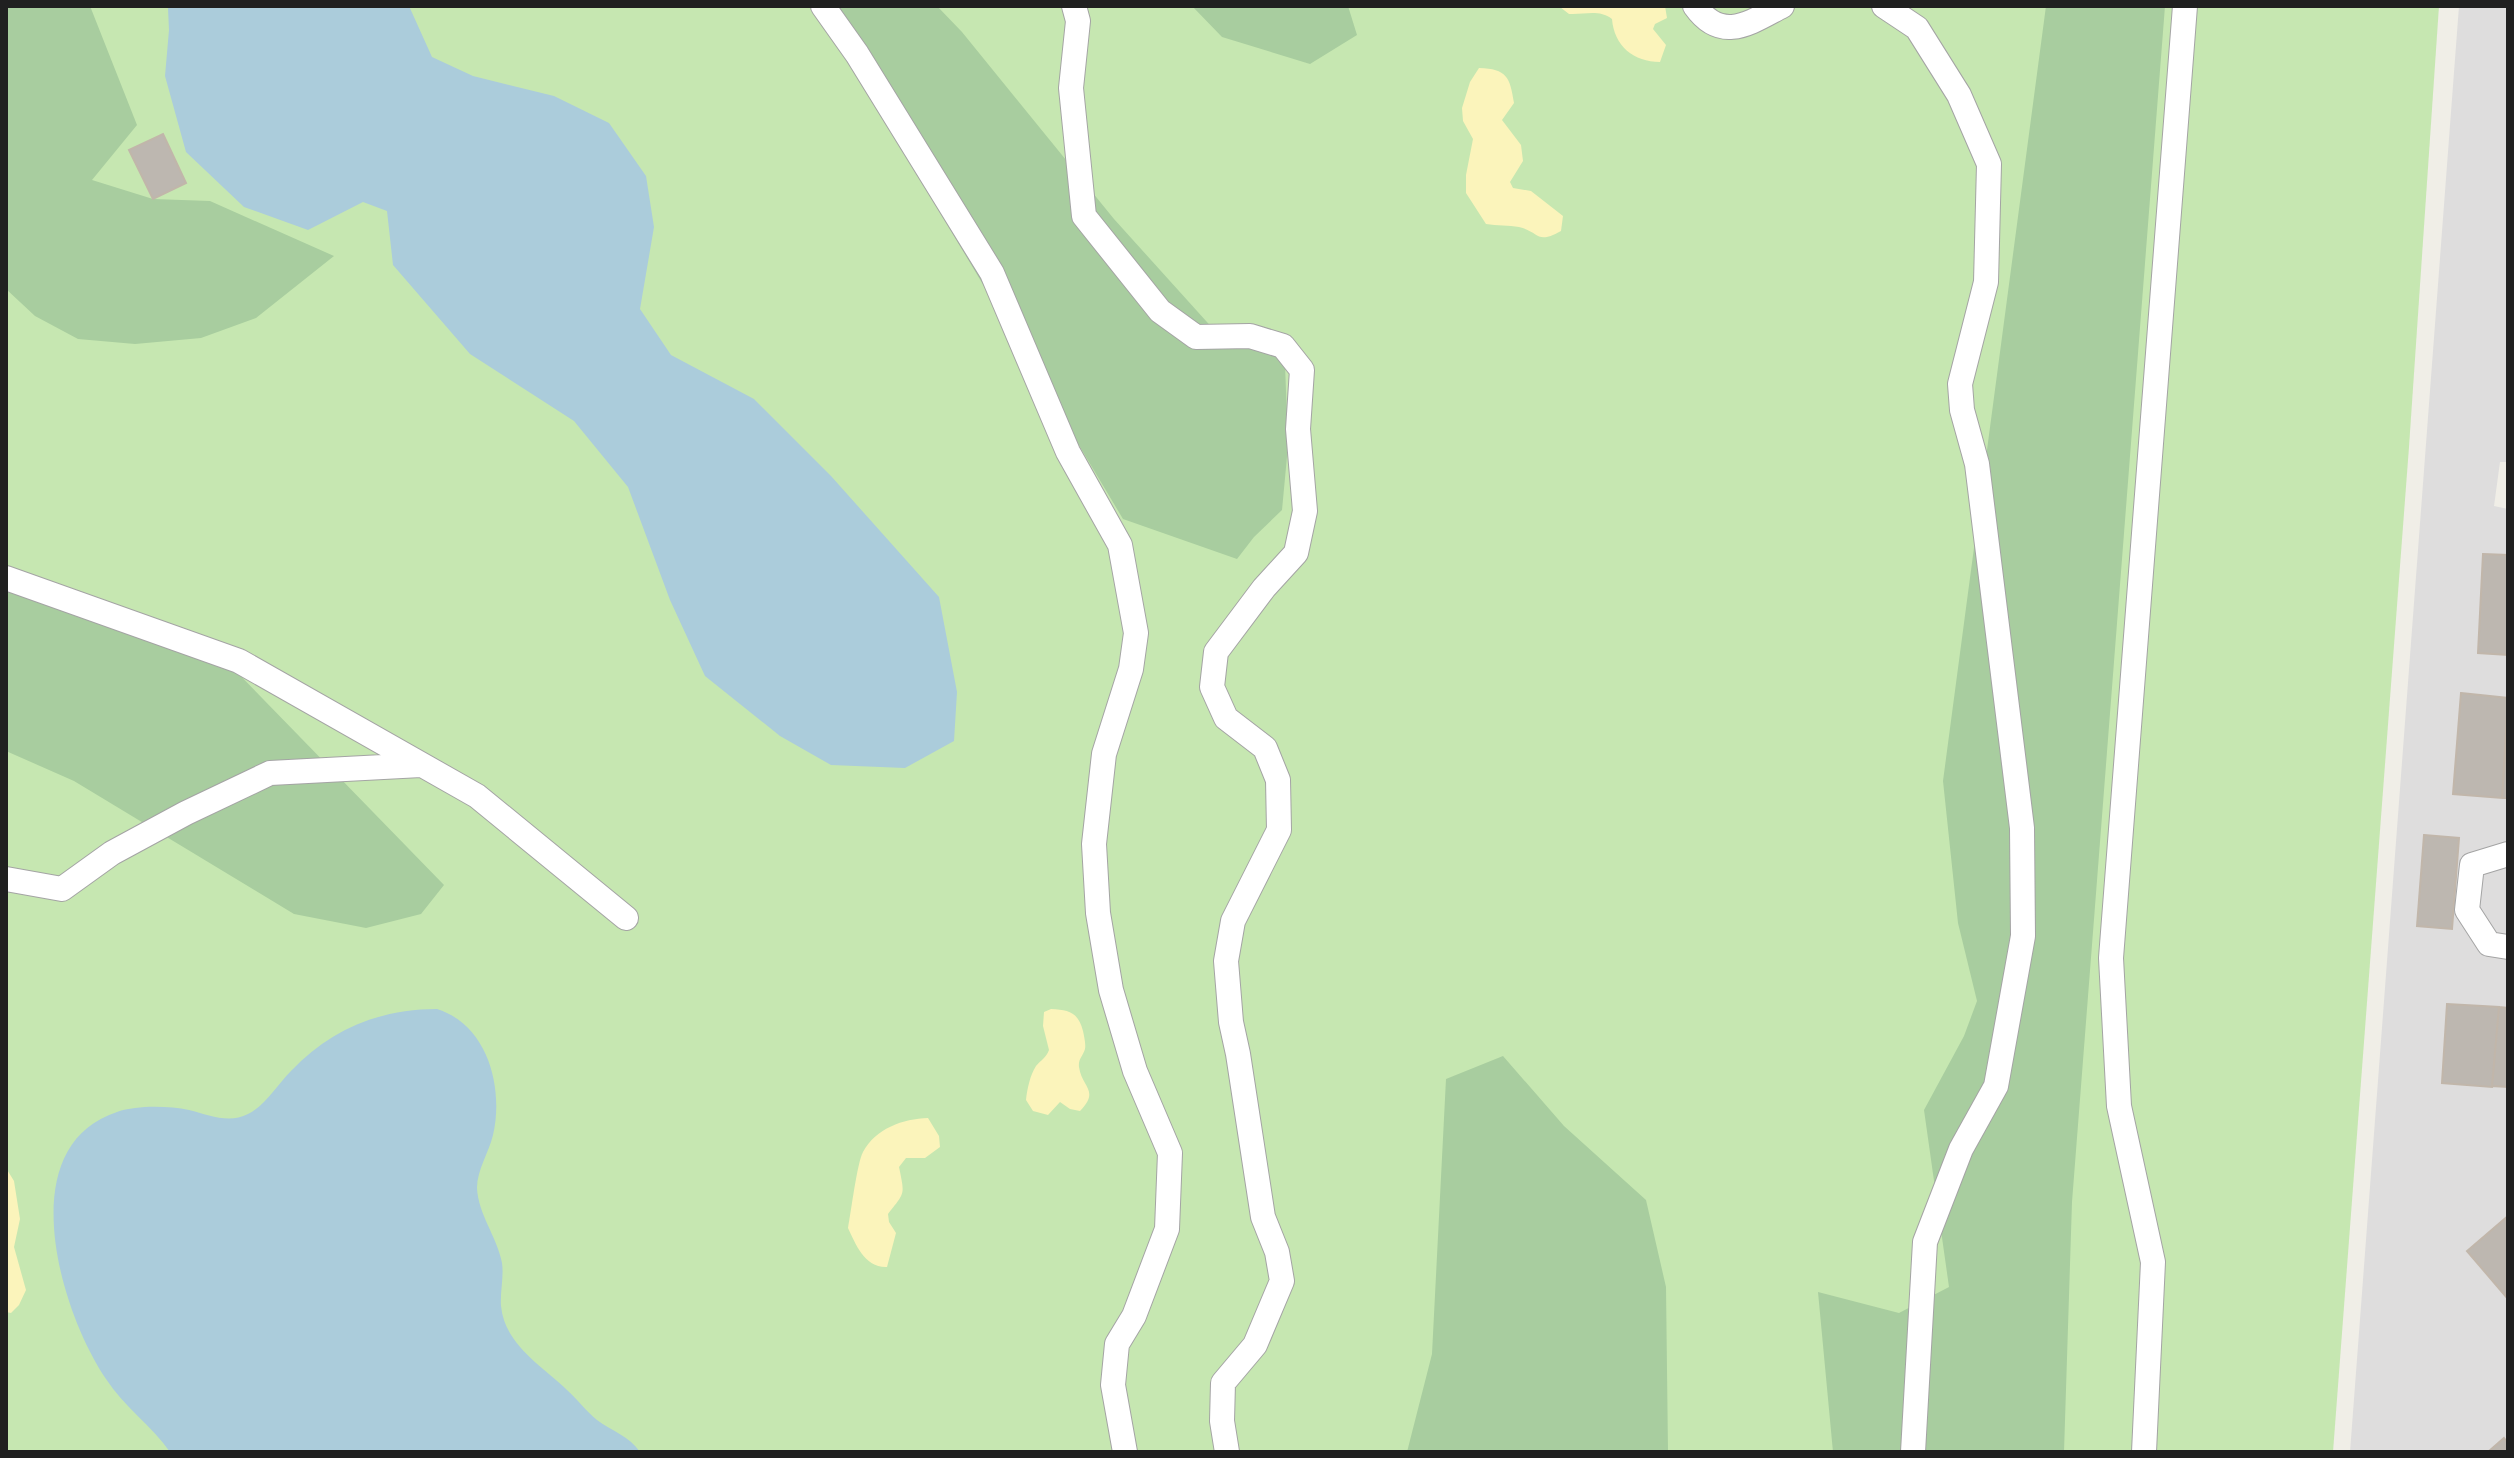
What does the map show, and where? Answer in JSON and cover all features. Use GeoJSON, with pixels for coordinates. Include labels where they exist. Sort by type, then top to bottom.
{"type":"FeatureCollection","features":[{"type":"Feature","properties":{"kind":"lane"},"geometry":{"type":"LineString","coordinates":[[823,6],[857,54],[992,273],[1068,452],[1120,545],[1136,633],[1131,669],[1104,754],[1094,844],[1098,913],[1111,990],[1135,1071],[1170,1153],[1167,1229],[1134,1316],[1117,1344],[1113,1385],[1125,1452]]}},
{"type":"Feature","properties":{"kind":"lane"},"geometry":{"type":"LineString","coordinates":[[1074,6],[1078,21],[1071,88],[1084,216],[1160,311],[1196,337],[1250,336],[1283,346],[1302,370],[1298,429],[1305,511],[1296,553],[1264,588],[1216,652],[1212,687],[1226,718],[1265,748],[1278,780],[1279,830],[1233,921],[1226,961],[1231,1022],[1263,1217],[1277,1252],[1282,1281],[1255,1345],[1223,1383],[1222,1421],[1227,1452]]}},
{"type":"Feature","properties":{"kind":"lane"},"geometry":{"type":"LineString","coordinates":[[1695,6],[1702,17],[1730,28],[1752,24],[1782,6]]}},
{"type":"Feature","properties":{"kind":"lane"},"geometry":{"type":"LineString","coordinates":[[1884,6],[1917,28],[1959,95],[1989,164],[1986,282],[1960,384],[1962,410],[1977,464],[2022,828],[2023,936],[1996,1086],[1961,1149],[1925,1242],[1913,1452]]}},
{"type":"Feature","properties":{"kind":"lane"},"geometry":{"type":"LineString","coordinates":[[2144,1452],[2153,1262],[2119,1106],[2111,958],[2185,6]]}},
{"type":"Feature","properties":{"kind":"lane"},"geometry":{"type":"LineString","coordinates":[[6,578],[239,661],[477,796],[626,918]]}},
{"type":"Feature","properties":{"kind":"lane"},"geometry":{"type":"LineString","coordinates":[[6,879],[62,889],[112,853],[270,773],[421,765]]}},
{"type":"Feature","properties":{"kind":"lane"},"geometry":{"type":"LineString","coordinates":[[2508,854],[2472,865],[2467,910],[2489,944],[2508,947]]}},
{"type":"Feature","properties":{"kind":"shaded area"},"geometry":{"type":"Polygon","coordinates":[[[2459,6],[2508,6],[2508,462],[2500,462],[2494,506],[2508,509],[2508,1452],[2350,1452],[2459,6]]]}},
{"type":"Feature","properties":{"kind":"green space"},"geometry":{"type":"Polygon","coordinates":[[[6,6],[2439,6],[2333,1452],[6,1452],[6,6]]]}},
{"type":"Feature","properties":{"kind":"green space"},"geometry":{"type":"Polygon","coordinates":[[[6,6],[90,6],[137,125],[92,180],[153,199],[210,201],[334,256],[256,318],[201,338],[135,344],[78,339],[35,316],[6,289],[6,6]]]}},
{"type":"Feature","properties":{"kind":"green space"},"geometry":{"type":"Polygon","coordinates":[[[813,6],[937,6],[962,32],[1114,219],[1225,342],[1270,342],[1285,364],[1288,446],[1282,510],[1237,559],[1123,519],[822,15],[813,6]]]}},
{"type":"Feature","properties":{"kind":"green space"},"geometry":{"type":"Polygon","coordinates":[[[1192,6],[1348,6],[1357,35],[1310,64],[1222,37],[1192,6]]]}},
{"type":"Feature","properties":{"kind":"green space"},"geometry":{"type":"Polygon","coordinates":[[[2046,6],[2165,6],[2072,1202],[2064,1452],[1833,1452],[1818,1292],[1899,1313],[1949,1287],[1924,1110],[1964,1036],[1977,1001],[1958,923],[1943,781],[2046,6]]]}},
{"type":"Feature","properties":{"kind":"green space"},"geometry":{"type":"Polygon","coordinates":[[[6,582],[228,663],[444,885],[421,914],[366,928],[294,914],[74,781],[6,751],[6,582]]]}},
{"type":"Feature","properties":{"kind":"green space"},"geometry":{"type":"Polygon","coordinates":[[[1503,1056],[1564,1126],[1646,1200],[1666,1287],[1668,1452],[1407,1452],[1432,1354],[1446,1079],[1503,1056]]]}},
{"type":"Feature","properties":{"kind":"sand"},"geometry":{"type":"Polygon","coordinates":[[[1665,6],[1667,18],[1655,24],[1653,29],[1666,45],[1660,62],[1642,59],[1627,51],[1617,37],[1612,19],[1607,16],[1597,13],[1569,14],[1560,7],[1665,6]]]}},
{"type":"Feature","properties":{"kind":"sand"},"geometry":{"type":"Polygon","coordinates":[[[1479,68],[1496,70],[1509,81],[1514,103],[1502,120],[1521,145],[1523,161],[1510,182],[1513,188],[1531,191],[1563,216],[1561,231],[1553,235],[1542,237],[1519,227],[1486,224],[1466,193],[1473,139],[1463,121],[1462,108],[1470,82],[1479,68]]]}},
{"type":"Feature","properties":{"kind":"sand"},"geometry":{"type":"Polygon","coordinates":[[[1051,1009],[1072,1013],[1081,1025],[1085,1047],[1079,1067],[1089,1098],[1080,1111],[1060,1102],[1048,1115],[1033,1111],[1026,1100],[1034,1070],[1049,1050],[1043,1026],[1044,1012],[1051,1009]]]}},
{"type":"Feature","properties":{"kind":"sand"},"geometry":{"type":"Polygon","coordinates":[[[928,1118],[939,1136],[940,1147],[925,1158],[906,1158],[899,1167],[902,1193],[888,1214],[896,1233],[887,1267],[873,1264],[862,1254],[848,1228],[863,1152],[875,1137],[891,1126],[928,1118]]]}},
{"type":"Feature","properties":{"kind":"sand"},"geometry":{"type":"Polygon","coordinates":[[[6,1168],[14,1181],[20,1219],[14,1247],[26,1290],[11,1313],[6,1312],[6,1168]]]}},
{"type":"Feature","properties":{"kind":"water"},"geometry":{"type":"Polygon","coordinates":[[[160,6],[409,6],[432,57],[473,76],[554,96],[609,123],[646,176],[654,227],[640,309],[671,355],[754,399],[831,476],[939,597],[957,692],[954,741],[905,768],[831,765],[780,736],[705,676],[670,600],[628,487],[574,421],[470,354],[393,265],[387,211],[363,202],[308,230],[244,207],[186,152],[165,76],[168,8],[160,6]]]}},
{"type":"Feature","properties":{"kind":"water"},"geometry":{"type":"Polygon","coordinates":[[[437,1009],[469,1029],[488,1060],[494,1079],[496,1117],[477,1188],[502,1263],[501,1306],[509,1332],[526,1353],[593,1416],[626,1438],[640,1452],[170,1452],[106,1379],[89,1350],[74,1314],[61,1275],[54,1234],[55,1194],[64,1159],[84,1131],[125,1110],[163,1107],[219,1118],[241,1117],[260,1105],[306,1056],[340,1033],[358,1024],[396,1013],[437,1009]]]}},
{"type":"Feature","properties":{"kind":"building"},"geometry":{"type":"Polygon","coordinates":[[[163,134],[186,183],[153,199],[129,150],[163,134]]]}},
{"type":"Feature","properties":{"kind":"building"},"geometry":{"type":"Polygon","coordinates":[[[2483,554],[2508,555],[2508,655],[2478,653],[2483,554]]]}},
{"type":"Feature","properties":{"kind":"building"},"geometry":{"type":"Polygon","coordinates":[[[2461,693],[2508,698],[2502,798],[2453,794],[2461,693]]]}},
{"type":"Feature","properties":{"kind":"building"},"geometry":{"type":"Polygon","coordinates":[[[2508,715],[2508,798],[2502,798],[2508,715]]]}},
{"type":"Feature","properties":{"kind":"building"},"geometry":{"type":"Polygon","coordinates":[[[2424,835],[2459,838],[2452,929],[2417,926],[2424,835]]]}},
{"type":"Feature","properties":{"kind":"building"},"geometry":{"type":"Polygon","coordinates":[[[2447,1004],[2499,1007],[2492,1087],[2442,1083],[2447,1004]]]}},
{"type":"Feature","properties":{"kind":"building"},"geometry":{"type":"Polygon","coordinates":[[[2499,1007],[2508,1008],[2508,1087],[2492,1086],[2499,1007]]]}},
{"type":"Feature","properties":{"kind":"building"},"geometry":{"type":"Polygon","coordinates":[[[2508,1216],[2508,1299],[2467,1251],[2508,1216]]]}},
{"type":"Feature","properties":{"kind":"building"},"geometry":{"type":"Polygon","coordinates":[[[2504,1438],[2508,1443],[2508,1452],[2488,1452],[2504,1438]]]}}]}
